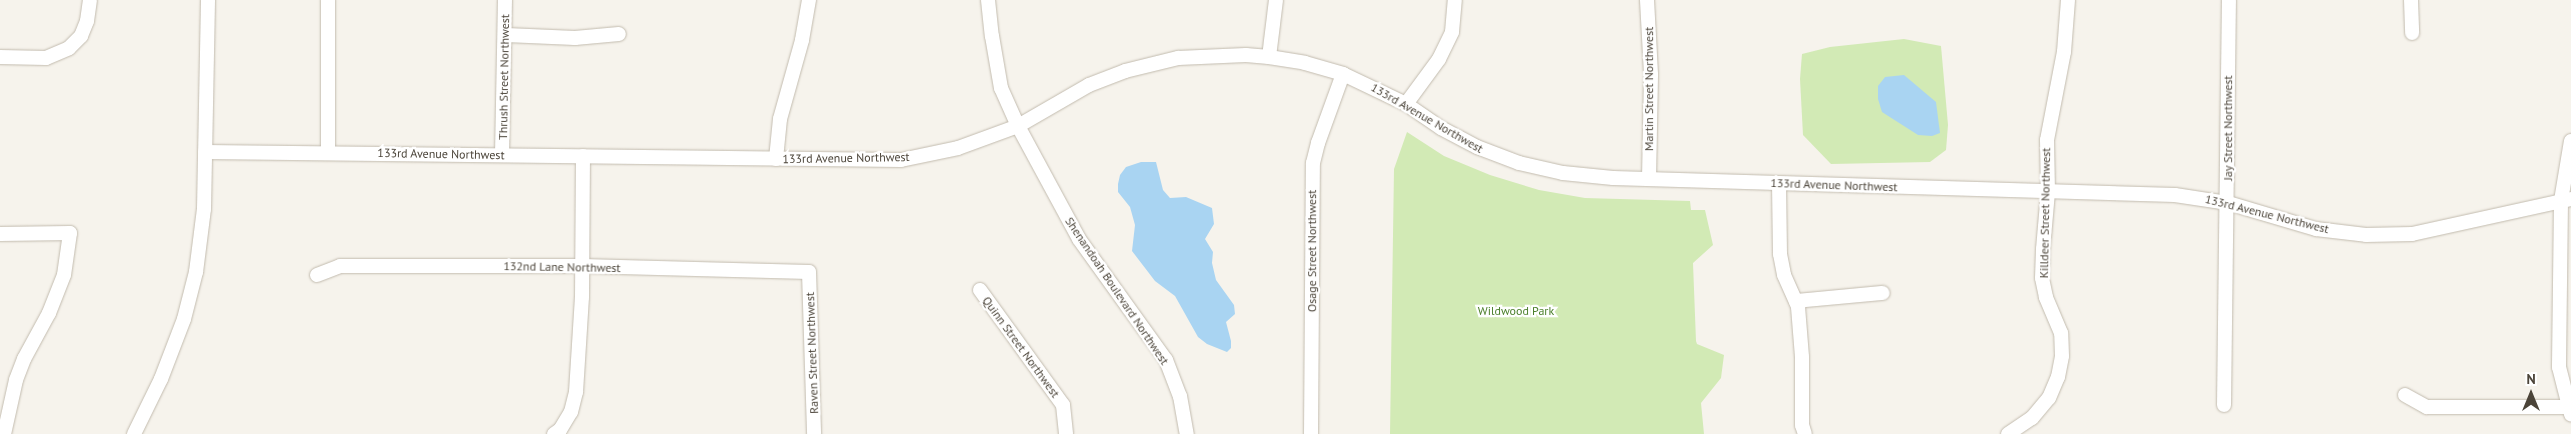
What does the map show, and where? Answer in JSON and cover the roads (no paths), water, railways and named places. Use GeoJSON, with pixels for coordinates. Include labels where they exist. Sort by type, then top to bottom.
{"type":"FeatureCollection","features":[{"type":"Feature","properties":{"kind":"street"},"geometry":{"type":"LineString","coordinates":[[0,57],[46,58],[69,48],[81,36],[87,21],[90,0]]}},
{"type":"Feature","properties":{"kind":"street"},"geometry":{"type":"LineString","coordinates":[[134,434],[161,379],[184,319],[196,272],[204,209],[208,0]]}},
{"type":"Feature","properties":{"kind":"street"},"geometry":{"type":"LineString","coordinates":[[328,0],[328,152]]}},
{"type":"Feature","properties":{"kind":"street","name":"Thrush Street Northwest"},"geometry":{"type":"LineString","coordinates":[[502,155],[506,35],[505,0]]}},
{"type":"Feature","properties":{"kind":"street"},"geometry":{"type":"LineString","coordinates":[[776,159],[780,119],[802,40],[809,0]]}},
{"type":"Feature","properties":{"kind":"street"},"geometry":{"type":"LineString","coordinates":[[988,0],[1001,88],[1018,126]]}},
{"type":"Feature","properties":{"kind":"street"},"geometry":{"type":"LineString","coordinates":[[1269,56],[1276,0]]}},
{"type":"Feature","properties":{"kind":"street"},"geometry":{"type":"LineString","coordinates":[[1406,104],[1439,59],[1452,32],[1455,0]]}},
{"type":"Feature","properties":{"kind":"street","name":"Martin Street Northwest"},"geometry":{"type":"LineString","coordinates":[[1647,0],[1651,75],[1649,178]]}},
{"type":"Feature","properties":{"kind":"street","name":"Killdeer Street Northwest"},"geometry":{"type":"LineString","coordinates":[[2008,434],[2032,418],[2049,398],[2058,377],[2062,356],[2061,334],[2046,297],[2042,278],[2048,192],[2047,140],[2064,52],[2068,0]]}},
{"type":"Feature","properties":{"kind":"street","name":"Jay Street Northwest"},"geometry":{"type":"LineString","coordinates":[[2224,405],[2228,203],[2229,0]]}},
{"type":"Feature","properties":{"kind":"street"},"geometry":{"type":"LineString","coordinates":[[2412,0],[2412,33]]}},
{"type":"Feature","properties":{"kind":"street"},"geometry":{"type":"LineString","coordinates":[[506,35],[576,38],[619,34]]}},
{"type":"Feature","properties":{"kind":"street","name":"133rd Avenue Northwest"},"geometry":{"type":"LineString","coordinates":[[205,152],[901,160],[958,148],[1018,126],[1089,85],[1141,66],[1178,58],[1216,55],[1269,56],[1343,74],[1406,104],[1441,128],[1477,148],[1517,163],[1563,174],[1613,178],[2175,195],[2228,203],[2316,229],[2366,235],[2412,234],[2566,200]]}},
{"type":"Feature","properties":{"kind":"street","name":"Osage Street Northwest"},"geometry":{"type":"LineString","coordinates":[[1311,434],[1313,163],[1318,143],[1343,74]]}},
{"type":"Feature","properties":{"kind":"street","name":"Shenandoah Boulevard Northwest"},"geometry":{"type":"LineString","coordinates":[[1018,126],[1079,239],[1166,360],[1180,396],[1187,434]]}},
{"type":"Feature","properties":{"kind":"street"},"geometry":{"type":"LineString","coordinates":[[2405,395],[2427,407],[2570,411],[2559,367],[2566,200],[2571,141]]}},
{"type":"Feature","properties":{"kind":"street"},"geometry":{"type":"LineString","coordinates":[[555,434],[560,430],[571,412],[576,392],[582,266],[583,156]]}},
{"type":"Feature","properties":{"kind":"street"},"geometry":{"type":"LineString","coordinates":[[1779,183],[1780,254],[1784,275],[1796,301],[1802,356],[1802,425],[1805,434]]}},
{"type":"Feature","properties":{"kind":"street"},"geometry":{"type":"LineString","coordinates":[[0,234],[70,233],[64,275],[49,313],[16,380],[4,434]]}},
{"type":"Feature","properties":{"kind":"street","name":"132nd Lane Northwest"},"geometry":{"type":"LineString","coordinates":[[318,275],[340,266],[582,266],[809,272]]}},
{"type":"Feature","properties":{"kind":"street","name":"Raven Street Northwest"},"geometry":{"type":"LineString","coordinates":[[809,272],[814,434]]}},
{"type":"Feature","properties":{"kind":"street","name":"Quinn Street Northwest"},"geometry":{"type":"LineString","coordinates":[[980,290],[1063,405],[1066,434]]}},
{"type":"Feature","properties":{"kind":"street"},"geometry":{"type":"LineString","coordinates":[[1796,301],[1883,293]]}},
{"type":"Feature","properties":{"kind":"water"},"geometry":{"type":"Polygon","coordinates":[[[1904,75],[1936,102],[1940,133],[1932,136],[1918,135],[1882,112],[1878,99],[1878,86],[1885,77],[1904,75]]]}},
{"type":"Feature","properties":{"kind":"water"},"geometry":{"type":"Polygon","coordinates":[[[1141,162],[1156,162],[1163,190],[1170,198],[1186,197],[1212,208],[1214,224],[1205,239],[1213,252],[1212,263],[1216,280],[1234,305],[1235,314],[1226,322],[1231,341],[1231,348],[1227,352],[1207,344],[1198,337],[1175,296],[1155,281],[1132,251],[1135,225],[1130,207],[1118,192],[1118,184],[1120,175],[1126,167],[1141,162]]]}},
{"type":"Feature","properties":{"kind":"park label","name":"Wildwood Park"},"geometry":{"type":"Point","coordinates":[1516,311]}}]}
